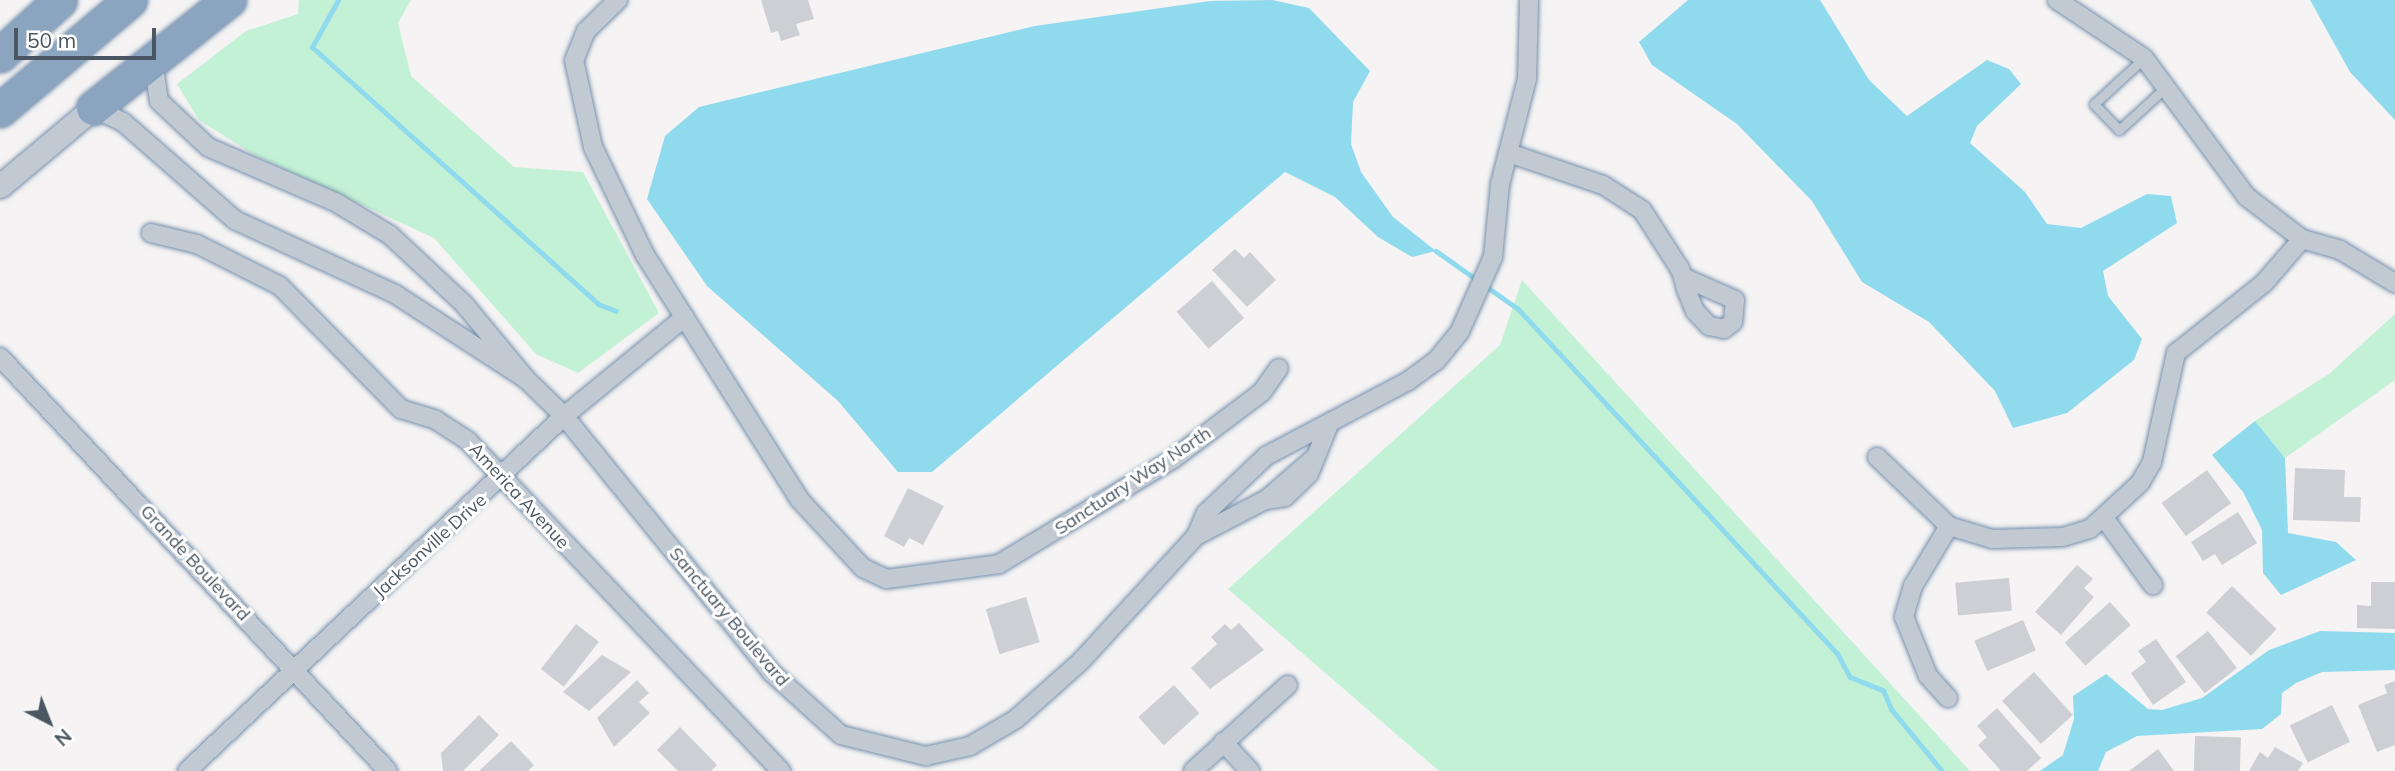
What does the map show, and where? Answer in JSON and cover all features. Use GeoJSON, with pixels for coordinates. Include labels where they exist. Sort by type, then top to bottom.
{"type":"FeatureCollection","features":[{"type":"Feature","properties":{"kind":"highway"},"geometry":{"type":"LineString","coordinates":[[0,55],[60,0]]}},
{"type":"Feature","properties":{"kind":"highway"},"geometry":{"type":"LineString","coordinates":[[0,110],[130,0]]}},
{"type":"Feature","properties":{"kind":"highway"},"geometry":{"type":"LineString","coordinates":[[93,108],[229,0]]}},
{"type":"Feature","properties":{"kind":"street"},"geometry":{"type":"LineString","coordinates":[[618,0],[586,31],[574,60],[593,147],[645,255],[684,317]]}},
{"type":"Feature","properties":{"kind":"street","name":"Sanctuary Boulevard"},"geometry":{"type":"LineString","coordinates":[[153,61],[159,101],[208,147],[335,202],[390,235],[464,304],[526,379],[564,416],[771,672],[841,735],[892,750],[926,756],[971,746],[1016,719],[1081,661],[1196,536],[1206,513],[1266,456],[1408,381],[1436,361],[1460,331],[1493,257],[1508,153],[1527,79],[1529,0]]}},
{"type":"Feature","properties":{"kind":"street"},"geometry":{"type":"LineString","coordinates":[[2057,0],[2144,58],[2247,197],[2302,239],[2340,250],[2395,284]]}},
{"type":"Feature","properties":{"kind":"street","name":"Sanctuary Boulevard"},"geometry":{"type":"LineString","coordinates":[[93,108],[123,121],[234,220],[395,294],[526,379]]}},
{"type":"Feature","properties":{"kind":"street"},"geometry":{"type":"LineString","coordinates":[[0,186],[93,108]]}},
{"type":"Feature","properties":{"kind":"street"},"geometry":{"type":"LineString","coordinates":[[1508,153],[1602,184],[1642,210],[1683,277]]}},
{"type":"Feature","properties":{"kind":"street","name":"America Avenue"},"geometry":{"type":"LineString","coordinates":[[151,233],[197,244],[280,286],[401,410],[436,420],[504,479],[781,771]]}},
{"type":"Feature","properties":{"kind":"street"},"geometry":{"type":"LineString","coordinates":[[1877,457],[1949,526],[1992,539],[2063,537],[2105,519],[2152,462],[2176,353],[2264,283],[2302,239]]}},
{"type":"Feature","properties":{"kind":"street","name":"Jacksonville Drive"},"geometry":{"type":"LineString","coordinates":[[187,771],[294,669],[504,479],[564,416],[684,317]]}},
{"type":"Feature","properties":{"kind":"street","name":"Sanctuary Way North"},"geometry":{"type":"LineString","coordinates":[[684,317],[799,499],[863,568],[887,579],[999,564],[1173,459],[1262,392],[1279,368]]}},
{"type":"Feature","properties":{"kind":"street","name":"Grande Boulevard"},"geometry":{"type":"LineString","coordinates":[[0,357],[388,771]]}},
{"type":"Feature","properties":{"kind":"street","name":"Sanctuary Boulevard"},"geometry":{"type":"LineString","coordinates":[[1196,536],[1266,500],[1314,458],[1330,422]]}},
{"type":"Feature","properties":{"kind":"street"},"geometry":{"type":"LineString","coordinates":[[2105,519],[2153,585]]}},
{"type":"Feature","properties":{"kind":"street"},"geometry":{"type":"LineString","coordinates":[[1948,698],[1927,676],[1904,617],[1913,586],[1949,526]]}},
{"type":"Feature","properties":{"kind":"street"},"geometry":{"type":"LineString","coordinates":[[1193,771],[1287,685]]}},
{"type":"Feature","properties":{"kind":"street"},"geometry":{"type":"LineString","coordinates":[[1223,742],[1250,771]]}},
{"type":"Feature","properties":{"kind":"lane"},"geometry":{"type":"LineString","coordinates":[[2144,58],[2094,104],[2119,130],[2166,87]]}},
{"type":"Feature","properties":{"kind":"green space"},"geometry":{"type":"Polygon","coordinates":[[[299,0],[411,0],[398,23],[411,76],[514,167],[583,172],[659,313],[578,373],[536,354],[434,238],[256,156],[199,120],[177,84],[246,31],[298,14],[299,0]]]}},
{"type":"Feature","properties":{"kind":"green space"},"geometry":{"type":"Polygon","coordinates":[[[1522,280],[1970,771],[1439,771],[1228,589],[1500,345],[1522,280]]]}},
{"type":"Feature","properties":{"kind":"green space"},"geometry":{"type":"Polygon","coordinates":[[[2395,314],[2395,380],[2285,458],[2255,421],[2329,374],[2395,314]]]}},
{"type":"Feature","properties":{"kind":"water"},"geometry":{"type":"Polygon","coordinates":[[[1272,0],[1309,8],[1370,71],[1353,102],[1351,144],[1361,172],[1393,217],[1436,251],[1412,257],[1378,237],[1335,197],[1285,172],[932,472],[898,472],[838,401],[707,286],[647,199],[665,136],[699,107],[1035,26],[1210,1],[1272,0]]]}},
{"type":"Feature","properties":{"kind":"water"},"geometry":{"type":"Polygon","coordinates":[[[1688,0],[1820,0],[1869,80],[1907,116],[1987,60],[2009,69],[2021,84],[1977,126],[1970,143],[2025,192],[2047,224],[2081,228],[2147,194],[2171,196],[2177,223],[2103,271],[2108,296],[2142,339],[2134,360],[2067,413],[2013,428],[1995,391],[1929,322],[1862,282],[1812,201],[1737,124],[1652,65],[1639,42],[1688,0]]]}},
{"type":"Feature","properties":{"kind":"water"},"geometry":{"type":"Polygon","coordinates":[[[2310,0],[2395,0],[2395,120],[2350,72],[2310,0]]]}},
{"type":"Feature","properties":{"kind":"water"},"geometry":{"type":"Polygon","coordinates":[[[2255,421],[2285,458],[2288,533],[2336,542],[2356,560],[2281,595],[2263,573],[2262,530],[2243,492],[2212,455],[2255,421]]]}},
{"type":"Feature","properties":{"kind":"water"},"geometry":{"type":"Polygon","coordinates":[[[2320,631],[2395,633],[2395,670],[2322,672],[2296,683],[2282,693],[2281,714],[2262,729],[2137,736],[2106,752],[2098,771],[2040,771],[2063,755],[2074,719],[2073,696],[2106,674],[2148,709],[2162,710],[2202,698],[2269,650],[2320,631]]]}},
{"type":"Feature","properties":{"kind":"building"},"geometry":{"type":"Polygon","coordinates":[[[761,0],[808,0],[814,19],[796,24],[800,35],[781,41],[778,31],[771,33],[761,0]]]}},
{"type":"Feature","properties":{"kind":"building"},"geometry":{"type":"Polygon","coordinates":[[[1235,249],[1244,258],[1250,252],[1276,280],[1247,307],[1212,270],[1235,249]]]}},
{"type":"Feature","properties":{"kind":"building"},"geometry":{"type":"Polygon","coordinates":[[[1212,281],[1244,318],[1209,349],[1177,312],[1212,281]]]}},
{"type":"Feature","properties":{"kind":"building"},"geometry":{"type":"Polygon","coordinates":[[[2295,468],[2345,470],[2344,497],[2361,497],[2360,522],[2293,520],[2295,468]]]}},
{"type":"Feature","properties":{"kind":"building"},"geometry":{"type":"Polygon","coordinates":[[[2207,470],[2231,503],[2186,536],[2162,503],[2207,470]]]}},
{"type":"Feature","properties":{"kind":"building"},"geometry":{"type":"Polygon","coordinates":[[[908,488],[944,506],[923,545],[909,538],[904,547],[884,536],[908,488]]]}},
{"type":"Feature","properties":{"kind":"building"},"geometry":{"type":"Polygon","coordinates":[[[2238,512],[2257,543],[2222,565],[2215,554],[2203,561],[2191,542],[2238,512]]]}},
{"type":"Feature","properties":{"kind":"building"},"geometry":{"type":"Polygon","coordinates":[[[2077,565],[2093,579],[2084,588],[2094,597],[2061,635],[2035,612],[2077,565]]]}},
{"type":"Feature","properties":{"kind":"building"},"geometry":{"type":"Polygon","coordinates":[[[2009,578],[2012,611],[1958,616],[1955,583],[2009,578]]]}},
{"type":"Feature","properties":{"kind":"building"},"geometry":{"type":"Polygon","coordinates":[[[2371,582],[2395,582],[2395,629],[2357,628],[2357,605],[2371,606],[2371,582]]]}},
{"type":"Feature","properties":{"kind":"building"},"geometry":{"type":"Polygon","coordinates":[[[2232,586],[2277,629],[2251,656],[2206,613],[2232,586]]]}},
{"type":"Feature","properties":{"kind":"building"},"geometry":{"type":"Polygon","coordinates":[[[1026,597],[1040,642],[1000,654],[986,609],[1026,597]]]}},
{"type":"Feature","properties":{"kind":"building"},"geometry":{"type":"Polygon","coordinates":[[[2110,602],[2131,625],[2085,666],[2065,643],[2110,602]]]}},
{"type":"Feature","properties":{"kind":"building"},"geometry":{"type":"Polygon","coordinates":[[[2023,620],[2036,650],[1987,671],[1974,641],[2023,620]]]}},
{"type":"Feature","properties":{"kind":"building"},"geometry":{"type":"Polygon","coordinates":[[[1239,623],[1264,650],[1210,689],[1191,668],[1217,644],[1211,637],[1225,624],[1231,630],[1239,623]]]}},
{"type":"Feature","properties":{"kind":"building"},"geometry":{"type":"Polygon","coordinates":[[[576,624],[599,642],[564,687],[541,669],[576,624]]]}},
{"type":"Feature","properties":{"kind":"building"},"geometry":{"type":"Polygon","coordinates":[[[2208,631],[2237,668],[2205,693],[2176,656],[2208,631]]]}},
{"type":"Feature","properties":{"kind":"building"},"geometry":{"type":"Polygon","coordinates":[[[2156,639],[2186,682],[2153,705],[2131,673],[2146,662],[2138,651],[2156,639]]]}},
{"type":"Feature","properties":{"kind":"building"},"geometry":{"type":"Polygon","coordinates":[[[602,655],[631,672],[589,711],[563,692],[602,655]]]}},
{"type":"Feature","properties":{"kind":"building"},"geometry":{"type":"Polygon","coordinates":[[[2034,672],[2073,715],[2041,744],[2002,701],[2034,672]]]}},
{"type":"Feature","properties":{"kind":"building"},"geometry":{"type":"Polygon","coordinates":[[[637,680],[649,693],[639,702],[650,713],[614,747],[597,718],[637,680]]]}},
{"type":"Feature","properties":{"kind":"building"},"geometry":{"type":"Polygon","coordinates":[[[2395,681],[2395,745],[2377,752],[2358,705],[2387,693],[2384,685],[2395,681]]]}},
{"type":"Feature","properties":{"kind":"building"},"geometry":{"type":"Polygon","coordinates":[[[1174,685],[1199,713],[1164,745],[1138,717],[1174,685]]]}},
{"type":"Feature","properties":{"kind":"building"},"geometry":{"type":"Polygon","coordinates":[[[2332,705],[2350,742],[2308,762],[2290,726],[2332,705]]]}},
{"type":"Feature","properties":{"kind":"building"},"geometry":{"type":"Polygon","coordinates":[[[1997,708],[2041,758],[2027,771],[2001,771],[1978,745],[1987,737],[1977,726],[1997,708]]]}},
{"type":"Feature","properties":{"kind":"building"},"geometry":{"type":"Polygon","coordinates":[[[479,715],[499,735],[463,771],[443,771],[441,753],[479,715]]]}},
{"type":"Feature","properties":{"kind":"building"},"geometry":{"type":"Polygon","coordinates":[[[680,727],[717,765],[711,771],[678,771],[657,750],[680,727]]]}},
{"type":"Feature","properties":{"kind":"building"},"geometry":{"type":"Polygon","coordinates":[[[2195,736],[2241,738],[2240,771],[2194,771],[2195,736]]]}},
{"type":"Feature","properties":{"kind":"building"},"geometry":{"type":"Polygon","coordinates":[[[511,741],[534,765],[528,771],[479,771],[511,741]]]}},
{"type":"Feature","properties":{"kind":"building"},"geometry":{"type":"Polygon","coordinates":[[[2275,747],[2303,763],[2298,771],[2249,771],[2260,752],[2268,758],[2275,747]]]}},
{"type":"Feature","properties":{"kind":"building"},"geometry":{"type":"Polygon","coordinates":[[[2158,749],[2174,771],[2129,771],[2158,749]]]}},
{"type":"Feature","properties":{"kind":"waterway"},"geometry":{"type":"LineString","coordinates":[[338,0],[312,47],[598,304],[616,311]]}},
{"type":"Feature","properties":{"kind":"waterway"},"geometry":{"type":"LineString","coordinates":[[1436,251],[1518,309],[1837,653],[1850,677],[1883,690],[1891,709],[1942,771]]}}]}
